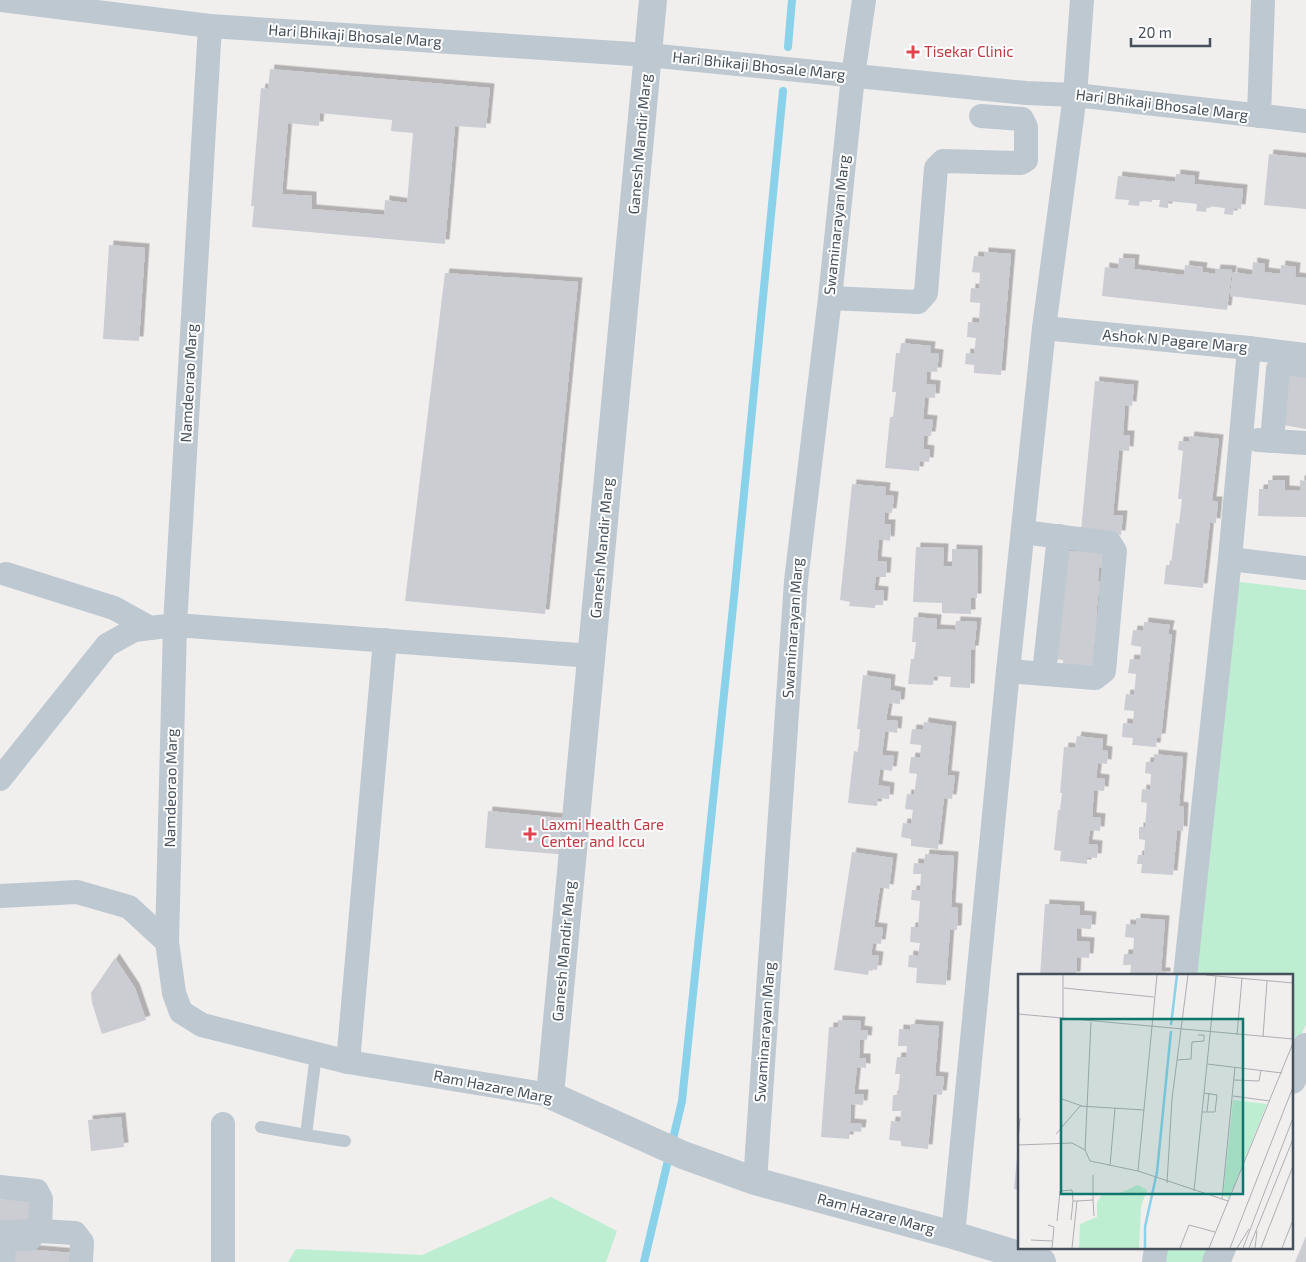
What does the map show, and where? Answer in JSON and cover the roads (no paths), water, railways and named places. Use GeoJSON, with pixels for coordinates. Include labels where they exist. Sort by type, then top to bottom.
{"type":"FeatureCollection","features":[{"type":"Feature","properties":{"kind":"street","name":"Ganesh Mandir Marg"},"geometry":{"type":"LineString","coordinates":[[550,1095],[653,0]]}},
{"type":"Feature","properties":{"kind":"street","name":"Swaminarayan Marg"},"geometry":{"type":"LineString","coordinates":[[755,1181],[796,580],[830,298],[853,76],[864,0]]}},
{"type":"Feature","properties":{"kind":"street"},"geometry":{"type":"LineString","coordinates":[[953,1235],[1020,556],[1044,328],[1075,95],[1082,0]]}},
{"type":"Feature","properties":{"kind":"street"},"geometry":{"type":"LineString","coordinates":[[1259,116],[1263,0]]}},
{"type":"Feature","properties":{"kind":"street"},"geometry":{"type":"LineString","coordinates":[[8,1],[210,26]]}},
{"type":"Feature","properties":{"kind":"street","name":"Hari Bhikaji Bhosale Marg"},"geometry":{"type":"LineString","coordinates":[[210,26],[648,55],[1009,92],[1075,95],[1306,121]]}},
{"type":"Feature","properties":{"kind":"street","name":"Namdeorao Marg"},"geometry":{"type":"LineString","coordinates":[[168,942],[174,625],[210,26]]}},
{"type":"Feature","properties":{"kind":"street"},"geometry":{"type":"LineString","coordinates":[[1007,118],[1009,92]]}},
{"type":"Feature","properties":{"kind":"street"},"geometry":{"type":"LineString","coordinates":[[830,298],[918,302],[926,293],[936,168],[943,161],[1021,163],[1026,160],[1026,127],[1022,119],[981,116]]}},
{"type":"Feature","properties":{"kind":"street","name":"Ashok N Pagare Marg"},"geometry":{"type":"LineString","coordinates":[[1044,328],[1306,355]]}},
{"type":"Feature","properties":{"kind":"street"},"geometry":{"type":"LineString","coordinates":[[1185,974],[1230,559],[1249,348]]}},
{"type":"Feature","properties":{"kind":"street"},"geometry":{"type":"LineString","coordinates":[[1272,441],[1278,370],[1283,362],[1306,366]]}},
{"type":"Feature","properties":{"kind":"street"},"geometry":{"type":"LineString","coordinates":[[1244,405],[1274,408]]}},
{"type":"Feature","properties":{"kind":"street"},"geometry":{"type":"LineString","coordinates":[[1241,438],[1306,443]]}},
{"type":"Feature","properties":{"kind":"street"},"geometry":{"type":"LineString","coordinates":[[1023,532],[1058,548]]}},
{"type":"Feature","properties":{"kind":"street"},"geometry":{"type":"LineString","coordinates":[[1009,662],[1046,664],[1095,678],[1104,671],[1115,551],[1110,543],[1058,548],[1020,556]]}},
{"type":"Feature","properties":{"kind":"street"},"geometry":{"type":"LineString","coordinates":[[1046,664],[1058,548]]}},
{"type":"Feature","properties":{"kind":"street"},"geometry":{"type":"LineString","coordinates":[[1230,559],[1306,568]]}},
{"type":"Feature","properties":{"kind":"street"},"geometry":{"type":"LineString","coordinates":[[6,574],[114,608],[150,628]]}},
{"type":"Feature","properties":{"kind":"street"},"geometry":{"type":"LineString","coordinates":[[0,779],[107,645],[134,630],[174,625],[592,656]]}},
{"type":"Feature","properties":{"kind":"street"},"geometry":{"type":"LineString","coordinates":[[348,1062],[385,640]]}},
{"type":"Feature","properties":{"kind":"street"},"geometry":{"type":"LineString","coordinates":[[0,896],[77,892],[129,906],[168,942]]}},
{"type":"Feature","properties":{"kind":"street","name":"Ram Hazare Marg"},"geometry":{"type":"LineString","coordinates":[[168,942],[174,993],[181,1012],[202,1025],[348,1062],[550,1095],[683,1155],[755,1181],[953,1235],[1042,1262]]}},
{"type":"Feature","properties":{"kind":"street"},"geometry":{"type":"LineString","coordinates":[[1294,1075],[1306,1047]]}},
{"type":"Feature","properties":{"kind":"street"},"geometry":{"type":"LineString","coordinates":[[223,1124],[223,1262]]}},
{"type":"Feature","properties":{"kind":"street"},"geometry":{"type":"LineString","coordinates":[[0,1187],[37,1190],[41,1199],[40,1231]]}},
{"type":"Feature","properties":{"kind":"street"},"geometry":{"type":"LineString","coordinates":[[0,1232],[40,1231],[75,1233],[82,1242],[81,1262]]}},
{"type":"Feature","properties":{"kind":"street"},"geometry":{"type":"LineString","coordinates":[[3,1262],[4,1246],[10,1239],[72,1240]]}},
{"type":"Feature","properties":{"kind":"street"},"geometry":{"type":"LineString","coordinates":[[1216,1262],[1221,1250]]}},
{"type":"Feature","properties":{"kind":"lane"},"geometry":{"type":"LineString","coordinates":[[306,1135],[316,1054]]}},
{"type":"Feature","properties":{"kind":"lane"},"geometry":{"type":"LineString","coordinates":[[261,1127],[345,1141]]}},
{"type":"Feature","properties":{"kind":"waterway"},"geometry":{"type":"LineString","coordinates":[[788,47],[792,0]]}},
{"type":"Feature","properties":{"kind":"waterway"},"geometry":{"type":"LineString","coordinates":[[644,1262],[682,1101],[734,597],[783,91]]}},
{"type":"Feature","properties":{"kind":"place","name":"Tisekar Clinic"},"geometry":{"type":"Point","coordinates":[913,52]}},
{"type":"Feature","properties":{"kind":"place","name":"Laxmi Health Care Center and Iccu"},"geometry":{"type":"Point","coordinates":[530,834]}}]}
